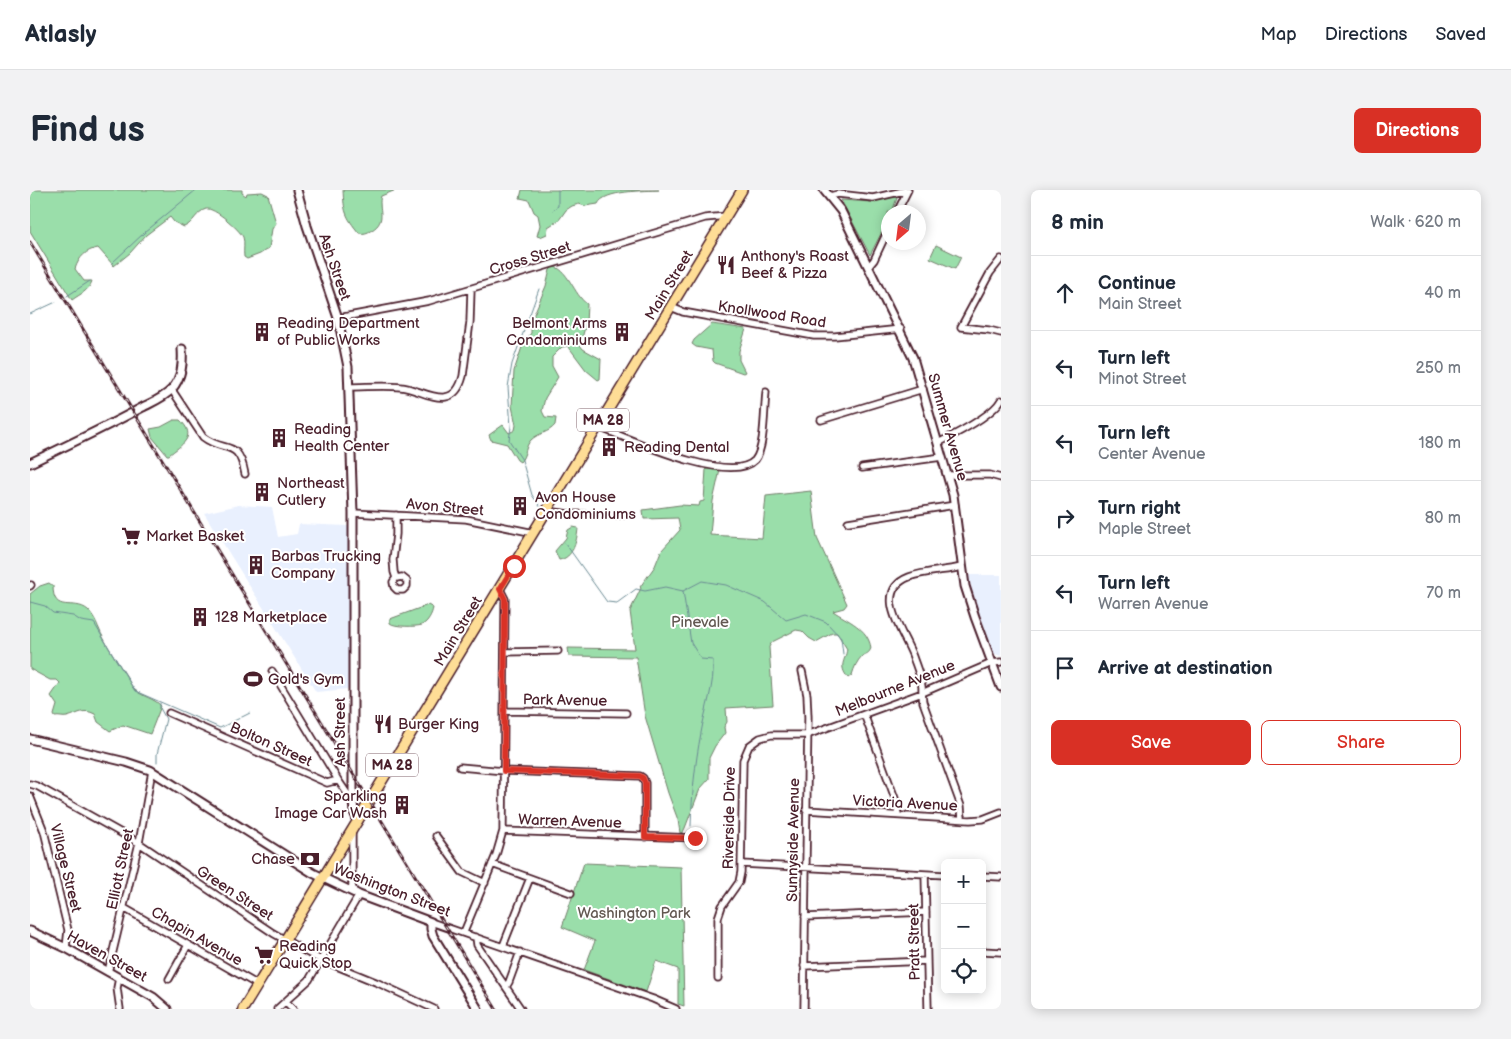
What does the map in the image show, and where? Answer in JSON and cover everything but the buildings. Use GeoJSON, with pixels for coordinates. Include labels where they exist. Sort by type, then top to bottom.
{"type":"FeatureCollection","features":[{"type":"Feature","properties":{"kind":"main road","name":"Main Street"},"geometry":{"type":"LineString","coordinates":[[243,1009],[742,190]]}},
{"type":"Feature","properties":{"kind":"street","name":"Ash Street"},"geometry":{"type":"LineString","coordinates":[[297,190],[338,318],[346,351],[353,513],[353,802],[354,812],[358,821]]}},
{"type":"Feature","properties":{"kind":"street","name":"Summer Avenue"},"geometry":{"type":"LineString","coordinates":[[824,190],[841,211],[901,330],[913,358],[948,475],[955,506],[962,568],[969,598],[1001,687]]}},
{"type":"Feature","properties":{"kind":"street"},"geometry":{"type":"LineString","coordinates":[[830,196],[838,194],[870,198],[908,190]]}},
{"type":"Feature","properties":{"kind":"street"},"geometry":{"type":"LineString","coordinates":[[900,205],[908,190]]}},
{"type":"Feature","properties":{"kind":"street","name":"Cross Street"},"geometry":{"type":"LineString","coordinates":[[338,318],[429,301],[705,218],[727,216]]}},
{"type":"Feature","properties":{"kind":"street"},"geometry":{"type":"LineString","coordinates":[[869,266],[875,259],[881,246]]}},
{"type":"Feature","properties":{"kind":"street"},"geometry":{"type":"LineString","coordinates":[[1001,259],[990,273],[961,327],[1001,333]]}},
{"type":"Feature","properties":{"kind":"street"},"geometry":{"type":"LineString","coordinates":[[349,387],[400,387],[439,398],[446,397],[454,392],[463,376],[471,310],[471,288]]}},
{"type":"Feature","properties":{"kind":"street","name":"Knollwood Road"},"geometry":{"type":"LineString","coordinates":[[671,307],[683,312],[814,336],[901,330]]}},
{"type":"Feature","properties":{"kind":"street"},"geometry":{"type":"LineString","coordinates":[[30,463],[122,418],[172,390],[182,370],[182,349]]}},
{"type":"Feature","properties":{"kind":"street"},"geometry":{"type":"LineString","coordinates":[[821,420],[923,389]]}},
{"type":"Feature","properties":{"kind":"street"},"geometry":{"type":"LineString","coordinates":[[172,390],[203,437],[238,453],[242,460],[245,474]]}},
{"type":"Feature","properties":{"kind":"street"},"geometry":{"type":"LineString","coordinates":[[599,426],[681,459],[715,466],[741,467],[753,462],[759,453],[766,392]]}},
{"type":"Feature","properties":{"kind":"street"},"geometry":{"type":"LineString","coordinates":[[938,443],[999,407],[1001,400]]}},
{"type":"Feature","properties":{"kind":"street"},"geometry":{"type":"LineString","coordinates":[[862,468],[942,457]]}},
{"type":"Feature","properties":{"kind":"street"},"geometry":{"type":"LineString","coordinates":[[948,475],[990,475],[1001,478]]}},
{"type":"Feature","properties":{"kind":"street"},"geometry":{"type":"LineString","coordinates":[[848,522],[955,506]]}},
{"type":"Feature","properties":{"kind":"street"},"geometry":{"type":"LineString","coordinates":[[548,511],[569,514],[623,515]]}},
{"type":"Feature","properties":{"kind":"street","name":"Avon Street"},"geometry":{"type":"LineString","coordinates":[[353,513],[466,519],[534,533]]}},
{"type":"Feature","properties":{"kind":"street"},"geometry":{"type":"LineString","coordinates":[[396,515],[393,564],[396,578]]}},
{"type":"Feature","properties":{"kind":"street"},"geometry":{"type":"LineString","coordinates":[[962,568],[908,577],[898,585],[892,595],[892,612],[912,652],[922,685],[923,702],[961,806],[962,819]]}},
{"type":"Feature","properties":{"kind":"street"},"geometry":{"type":"LineString","coordinates":[[464,932],[485,883],[503,831],[505,599],[500,589]]}},
{"type":"Feature","properties":{"kind":"street"},"geometry":{"type":"LineString","coordinates":[[505,652],[558,651]]}},
{"type":"Feature","properties":{"kind":"street","name":"Melbourne Avenue"},"geometry":{"type":"LineString","coordinates":[[807,735],[922,693],[992,663],[1001,662]]}},
{"type":"Feature","properties":{"kind":"street"},"geometry":{"type":"LineString","coordinates":[[272,671],[338,780],[353,802],[365,809]]}},
{"type":"Feature","properties":{"kind":"street","name":"Sunnyside Avenue"},"geometry":{"type":"LineString","coordinates":[[802,671],[807,695],[804,1009]]}},
{"type":"Feature","properties":{"kind":"street","name":"Park Avenue"},"geometry":{"type":"LineString","coordinates":[[504,712],[626,713]]}},
{"type":"Feature","properties":{"kind":"street","name":"Bolton Street"},"geometry":{"type":"LineString","coordinates":[[169,713],[328,783],[338,780]]}},
{"type":"Feature","properties":{"kind":"street"},"geometry":{"type":"LineString","coordinates":[[864,714],[897,803],[898,815]]}},
{"type":"Feature","properties":{"kind":"street","name":"Riverside Drive"},"geometry":{"type":"LineString","coordinates":[[718,978],[718,918],[722,906],[740,879],[742,864],[743,763],[746,749],[754,741],[764,736],[807,735]]}},
{"type":"Feature","properties":{"kind":"street","name":"Washington Street"},"geometry":{"type":"LineString","coordinates":[[30,739],[132,763],[152,771],[303,868],[322,878],[360,895],[431,922],[653,999],[676,1009]]}},
{"type":"Feature","properties":{"kind":"street"},"geometry":{"type":"LineString","coordinates":[[460,767],[504,771],[638,776],[643,778],[645,783],[645,837]]}},
{"type":"Feature","properties":{"kind":"street","name":"Elliott Street"},"geometry":{"type":"LineString","coordinates":[[108,972],[124,908],[152,771]]}},
{"type":"Feature","properties":{"kind":"street","name":"Green Street"},"geometry":{"type":"LineString","coordinates":[[30,784],[37,786],[138,844],[285,940],[322,961],[378,983],[434,1009]]}},
{"type":"Feature","properties":{"kind":"street","name":"Village Street"},"geometry":{"type":"LineString","coordinates":[[30,796],[44,831],[68,930],[66,948]]}},
{"type":"Feature","properties":{"kind":"street","name":"Victoria Avenue"},"geometry":{"type":"LineString","coordinates":[[806,810],[962,819],[984,819],[1001,812]]}},
{"type":"Feature","properties":{"kind":"street"},"geometry":{"type":"LineString","coordinates":[[277,1009],[308,983],[360,895],[354,891],[352,886],[352,831]]}},
{"type":"Feature","properties":{"kind":"street","name":"Warren Avenue"},"geometry":{"type":"LineString","coordinates":[[503,831],[695,838]]}},
{"type":"Feature","properties":{"kind":"street"},"geometry":{"type":"LineString","coordinates":[[436,836],[462,872],[485,883]]}},
{"type":"Feature","properties":{"kind":"street"},"geometry":{"type":"LineString","coordinates":[[492,864],[571,892]]}},
{"type":"Feature","properties":{"kind":"street"},"geometry":{"type":"LineString","coordinates":[[742,864],[941,875]]}},
{"type":"Feature","properties":{"kind":"street","name":"Pratt Street"},"geometry":{"type":"LineString","coordinates":[[925,874],[928,1009]]}},
{"type":"Feature","properties":{"kind":"street"},"geometry":{"type":"LineString","coordinates":[[986,876],[1001,877]]}},
{"type":"Feature","properties":{"kind":"street"},"geometry":{"type":"LineString","coordinates":[[503,946],[530,878]]}},
{"type":"Feature","properties":{"kind":"street","name":"Chapin Avenue"},"geometry":{"type":"LineString","coordinates":[[124,908],[258,985]]}},
{"type":"Feature","properties":{"kind":"street"},"geometry":{"type":"LineString","coordinates":[[805,917],[926,912]]}},
{"type":"Feature","properties":{"kind":"street"},"geometry":{"type":"LineString","coordinates":[[431,922],[433,936],[478,1009]]}},
{"type":"Feature","properties":{"kind":"street","name":"Haven Street"},"geometry":{"type":"LineString","coordinates":[[30,931],[66,948],[153,997],[167,1009]]}},
{"type":"Feature","properties":{"kind":"street"},"geometry":{"type":"LineString","coordinates":[[476,937],[477,945],[521,1009]]}},
{"type":"Feature","properties":{"kind":"street"},"geometry":{"type":"LineString","coordinates":[[168,980],[188,945]]}},
{"type":"Feature","properties":{"kind":"street"},"geometry":{"type":"LineString","coordinates":[[986,951],[1001,952]]}},
{"type":"Feature","properties":{"kind":"street"},"geometry":{"type":"LineString","coordinates":[[506,987],[520,952]]}},
{"type":"Feature","properties":{"kind":"street"},"geometry":{"type":"LineString","coordinates":[[804,966],[927,961]]}},
{"type":"Feature","properties":{"kind":"street"},"geometry":{"type":"LineString","coordinates":[[119,978],[117,988],[120,1009]]}},
{"type":"Feature","properties":{"kind":"street"},"geometry":{"type":"LineString","coordinates":[[286,1002],[293,1009]]}},
{"type":"Feature","properties":{"kind":"shaded area"},"geometry":{"type":"Polygon","coordinates":[[[239,505],[272,507],[278,537],[297,534],[299,524],[348,526],[348,689],[316,692],[204,513],[239,505]]]}},
{"type":"Feature","properties":{"kind":"shaded area"},"geometry":{"type":"Polygon","coordinates":[[[968,575],[1001,575],[1001,656],[993,651],[974,599],[968,575]]]}},
{"type":"Feature","properties":{"kind":"green space"},"geometry":{"type":"Polygon","coordinates":[[[30,190],[242,190],[242,193],[246,196],[247,193],[262,192],[268,195],[276,223],[272,229],[269,248],[247,259],[244,257],[244,239],[241,233],[215,211],[210,209],[203,210],[184,227],[174,222],[170,217],[146,235],[130,253],[114,266],[98,248],[90,250],[84,255],[75,269],[84,281],[92,281],[86,290],[72,300],[30,231],[30,190]]]}},
{"type":"Feature","properties":{"kind":"green space"},"geometry":{"type":"Polygon","coordinates":[[[343,190],[396,190],[381,196],[381,218],[377,226],[367,233],[359,233],[348,217],[343,190]]]}},
{"type":"Feature","properties":{"kind":"green space"},"geometry":{"type":"Polygon","coordinates":[[[522,190],[659,190],[616,194],[602,199],[598,204],[572,206],[566,210],[559,220],[548,227],[547,234],[540,237],[537,236],[540,225],[538,215],[534,212],[529,200],[520,198],[522,190]]]}},
{"type":"Feature","properties":{"kind":"green space"},"geometry":{"type":"Polygon","coordinates":[[[893,196],[897,198],[894,205],[881,205],[881,234],[870,255],[841,200],[871,202],[893,196]]]}},
{"type":"Feature","properties":{"kind":"green space"},"geometry":{"type":"Polygon","coordinates":[[[936,245],[961,257],[955,269],[930,258],[936,245]]]}},
{"type":"Feature","properties":{"kind":"green space"},"geometry":{"type":"Polygon","coordinates":[[[553,267],[558,268],[566,276],[582,300],[587,304],[586,324],[580,345],[583,349],[601,359],[600,379],[598,380],[586,370],[568,346],[562,347],[552,357],[552,366],[558,377],[545,398],[542,411],[545,417],[556,418],[555,425],[550,430],[531,440],[520,462],[507,444],[491,440],[489,435],[503,425],[509,433],[515,430],[516,425],[512,406],[514,371],[523,344],[531,333],[534,314],[546,286],[550,270],[553,267]]]}},
{"type":"Feature","properties":{"kind":"green space"},"geometry":{"type":"Polygon","coordinates":[[[712,324],[746,329],[739,351],[739,360],[745,372],[743,373],[715,363],[712,350],[696,347],[692,344],[712,324]]]}},
{"type":"Feature","properties":{"kind":"green space"},"geometry":{"type":"Polygon","coordinates":[[[174,420],[180,420],[188,431],[188,436],[182,444],[167,455],[152,437],[150,429],[161,427],[174,420]]]}},
{"type":"Feature","properties":{"kind":"green space","name":"Pinevale"},"geometry":{"type":"Polygon","coordinates":[[[706,469],[720,470],[713,501],[710,535],[762,538],[766,496],[811,491],[817,538],[847,604],[844,608],[833,611],[862,630],[871,648],[869,652],[860,658],[852,675],[848,678],[843,670],[847,649],[837,633],[832,633],[816,642],[802,631],[796,630],[772,642],[769,647],[773,705],[726,708],[727,722],[724,727],[725,733],[709,758],[709,779],[700,789],[685,828],[680,833],[678,820],[645,716],[636,657],[569,656],[568,648],[635,649],[630,611],[640,587],[655,566],[661,551],[680,530],[678,518],[644,519],[643,510],[680,505],[699,506],[700,502],[704,501],[706,469]]]}},
{"type":"Feature","properties":{"kind":"green space"},"geometry":{"type":"Polygon","coordinates":[[[573,527],[578,528],[573,548],[568,556],[559,560],[555,551],[566,538],[568,530],[573,527]]]}},
{"type":"Feature","properties":{"kind":"green space"},"geometry":{"type":"Polygon","coordinates":[[[49,583],[53,586],[56,600],[60,603],[77,605],[88,610],[133,688],[161,706],[150,734],[123,725],[110,731],[98,722],[95,714],[87,712],[67,717],[55,717],[57,705],[51,696],[60,683],[57,680],[50,680],[30,669],[30,594],[40,586],[49,583]]]}},
{"type":"Feature","properties":{"kind":"green space"},"geometry":{"type":"Polygon","coordinates":[[[428,605],[433,608],[431,615],[422,625],[405,626],[390,623],[390,619],[428,605]]]}},
{"type":"Feature","properties":{"kind":"green space","name":"Washington Park"},"geometry":{"type":"Polygon","coordinates":[[[584,863],[681,867],[684,1006],[678,1004],[678,969],[656,961],[646,992],[584,970],[595,941],[562,927],[584,863]]]}},
{"type":"Feature","properties":{"kind":"waterway"},"geometry":{"type":"LineString","coordinates":[[112,263],[144,233],[196,190]]}},
{"type":"Feature","properties":{"kind":"waterway"},"geometry":{"type":"LineString","coordinates":[[553,210],[558,206],[558,190]]}},
{"type":"Feature","properties":{"kind":"waterway"},"geometry":{"type":"LineString","coordinates":[[67,296],[90,281]]}},
{"type":"Feature","properties":{"kind":"waterway"},"geometry":{"type":"LineString","coordinates":[[539,289],[512,364],[508,387],[511,427],[509,440],[522,460],[532,495],[541,508]]}},
{"type":"Feature","properties":{"kind":"waterway"},"geometry":{"type":"LineString","coordinates":[[30,314],[56,302]]}},
{"type":"Feature","properties":{"kind":"waterway"},"geometry":{"type":"LineString","coordinates":[[565,543],[607,602],[617,603],[636,589],[645,591],[665,587],[683,591],[691,643],[701,659],[713,660],[711,688],[695,768],[691,826]]}},
{"type":"Feature","properties":{"kind":"waterway"},"geometry":{"type":"LineString","coordinates":[[683,591],[702,581],[726,585],[765,602],[786,620],[806,614],[826,622],[841,638],[843,654]]}},
{"type":"Feature","properties":{"kind":"waterway"},"geometry":{"type":"LineString","coordinates":[[30,602],[45,606],[53,613],[73,616],[81,621],[94,623],[135,691],[220,728],[250,713]]}},
{"type":"Feature","properties":{"kind":"waterway"},"geometry":{"type":"LineString","coordinates":[[157,762],[157,754],[166,719],[160,708],[160,703]]}},
{"type":"Feature","properties":{"kind":"railway"},"geometry":{"type":"LineString","coordinates":[[30,242],[496,1009]]}},
{"type":"Feature","properties":{"kind":"place","name":"Anthony's Roast Beef & Pizza"},"geometry":{"type":"Point","coordinates":[726,265]}},
{"type":"Feature","properties":{"kind":"place","name":"Reading Department of Public Works"},"geometry":{"type":"Point","coordinates":[262,332]}},
{"type":"Feature","properties":{"kind":"place","name":"Belmont Arms Condominiums"},"geometry":{"type":"Point","coordinates":[622,332]}},
{"type":"Feature","properties":{"kind":"place","name":"Reading Health Center"},"geometry":{"type":"Point","coordinates":[279,438]}},
{"type":"Feature","properties":{"kind":"place","name":"Reading Dental"},"geometry":{"type":"Point","coordinates":[609,447]}},
{"type":"Feature","properties":{"kind":"place","name":"Northeast Cutlery"},"geometry":{"type":"Point","coordinates":[262,492]}},
{"type":"Feature","properties":{"kind":"place","name":"Avon House Condominiums"},"geometry":{"type":"Point","coordinates":[520,506]}},
{"type":"Feature","properties":{"kind":"place","name":"Market Basket"},"geometry":{"type":"Point","coordinates":[131,536]}},
{"type":"Feature","properties":{"kind":"place","name":"Barbas Trucking Company"},"geometry":{"type":"Point","coordinates":[256,565]}},
{"type":"Feature","properties":{"kind":"place","name":"128 Marketplace"},"geometry":{"type":"Point","coordinates":[200,617]}},
{"type":"Feature","properties":{"kind":"place","name":"Gold's Gym"},"geometry":{"type":"Point","coordinates":[253,679]}},
{"type":"Feature","properties":{"kind":"place","name":"Burger King"},"geometry":{"type":"Point","coordinates":[383,724]}},
{"type":"Feature","properties":{"kind":"place","name":"Sparkling Image Car Wash"},"geometry":{"type":"Point","coordinates":[402,805]}},
{"type":"Feature","properties":{"kind":"place","name":"Chase"},"geometry":{"type":"Point","coordinates":[310,859]}},
{"type":"Feature","properties":{"kind":"place","name":"Reading Quick Stop"},"geometry":{"type":"Point","coordinates":[264,955]}},
{"type":"Feature","properties":{"kind":"route"},"geometry":{"type":"LineString","coordinates":[[514,566],[500,589],[505,599],[504,771],[640,776],[645,783],[645,837],[695,838]]}}]}
